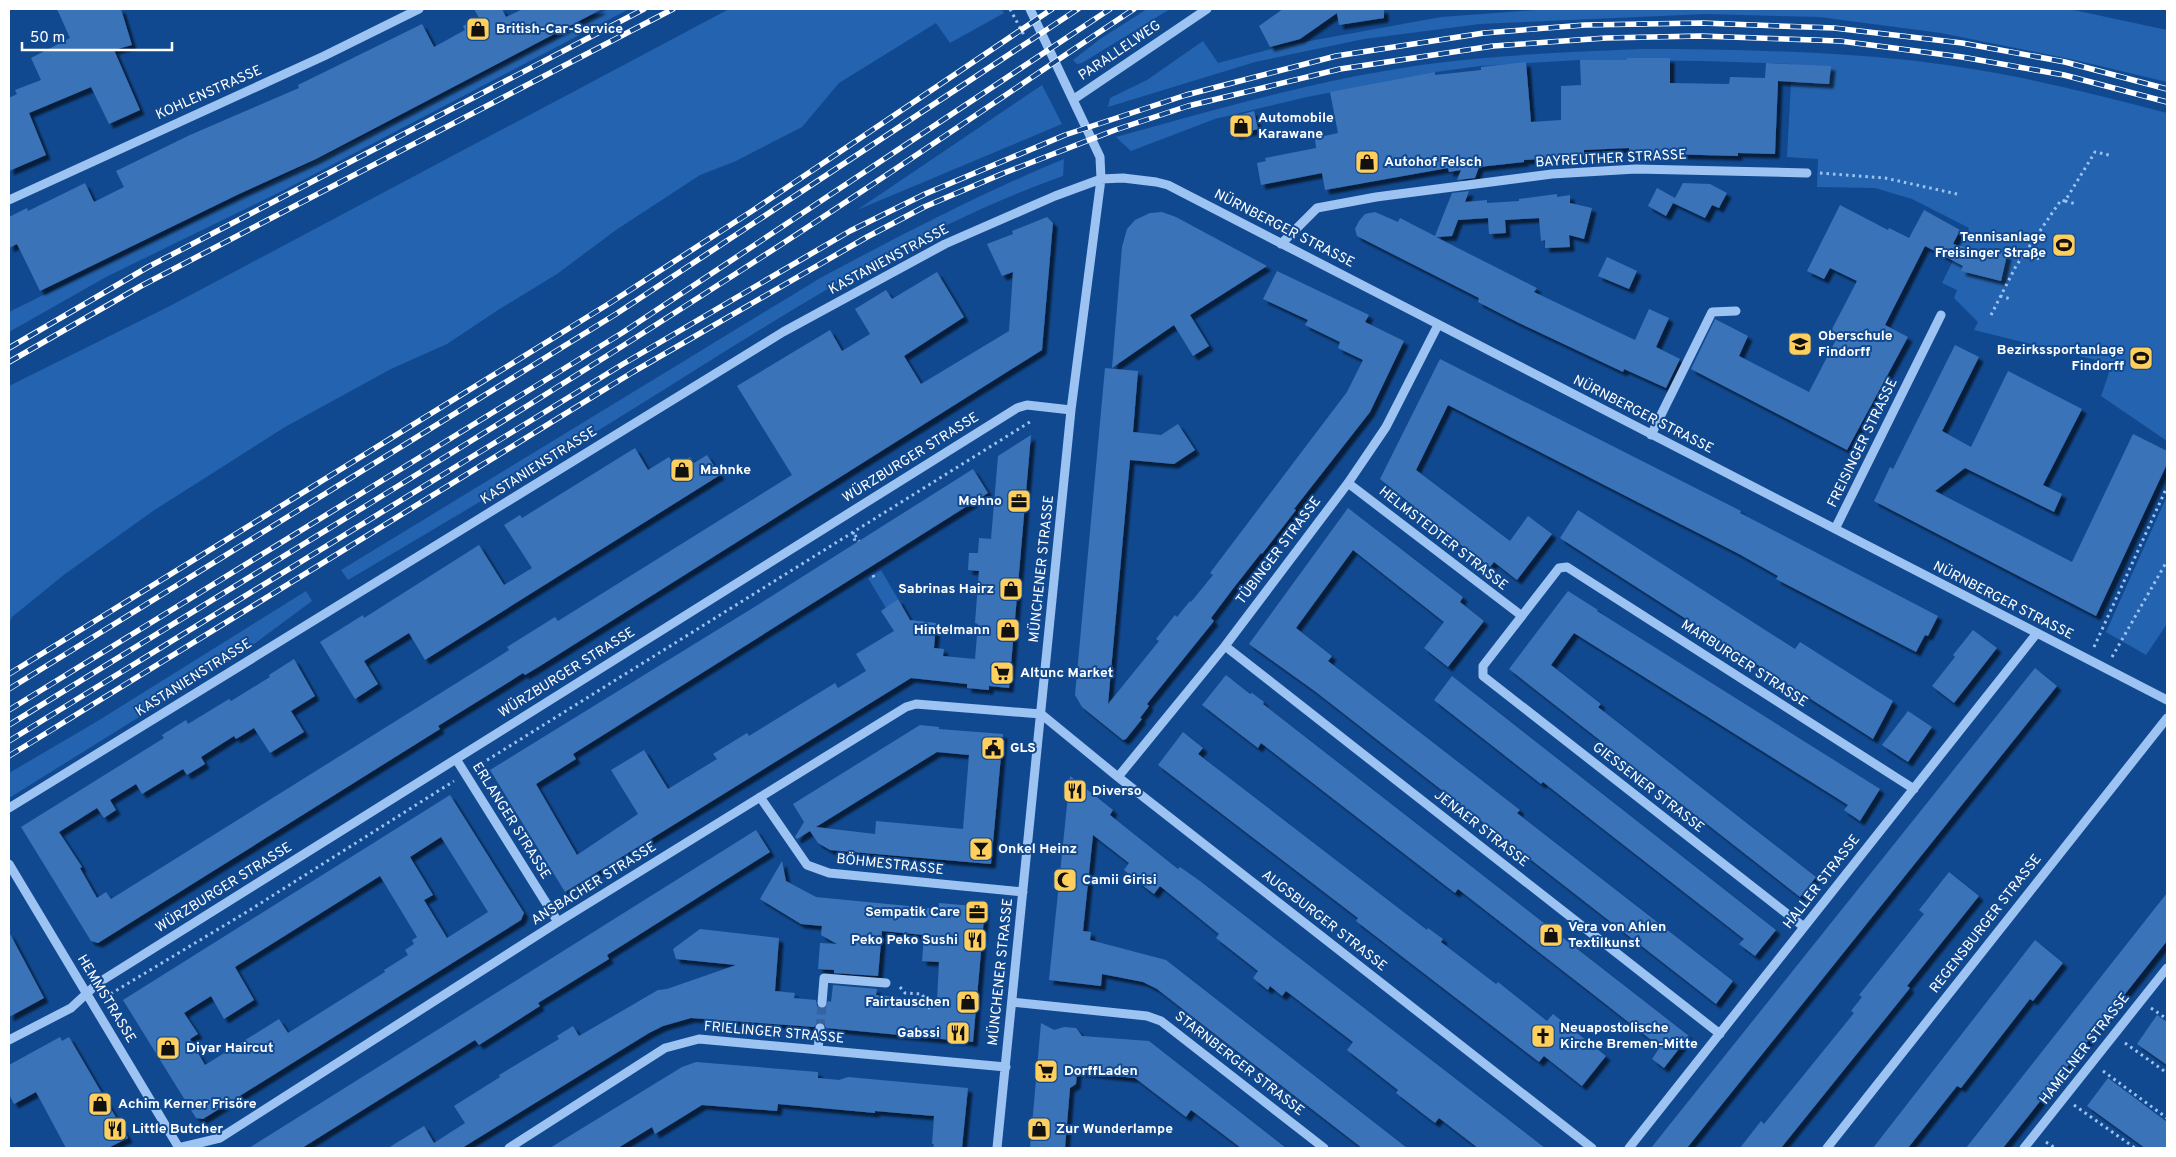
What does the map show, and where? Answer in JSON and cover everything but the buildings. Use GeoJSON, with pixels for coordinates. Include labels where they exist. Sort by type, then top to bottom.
{"type":"FeatureCollection","features":[{"type":"Feature","properties":{"kind":"street","name":"KOHLENSTRASSE"},"geometry":{"type":"LineString","coordinates":[[9,200],[324,56],[419,9]]}},
{"type":"Feature","properties":{"kind":"street","name":"MÜNCHENER STRASSE"},"geometry":{"type":"LineString","coordinates":[[997,1148],[1071,410],[1100,179],[1100,157],[1030,9]]}},
{"type":"Feature","properties":{"kind":"street","name":"PARALLELWEG"},"geometry":{"type":"LineString","coordinates":[[1074,99],[1207,9]]}},
{"type":"Feature","properties":{"kind":"street","name":"BAYREUTHER STRASSE"},"geometry":{"type":"LineString","coordinates":[[1281,244],[1317,208],[1386,195],[1552,174],[1713,169],[1807,173]]}},
{"type":"Feature","properties":{"kind":"street","name":"NÜRNBERGER STRASSE"},"geometry":{"type":"LineString","coordinates":[[1100,179],[1123,178],[1168,185],[2167,700]]}},
{"type":"Feature","properties":{"kind":"street","name":"KASTANIENSTRASSE"},"geometry":{"type":"LineString","coordinates":[[9,808],[783,332],[945,244],[1055,196],[1100,179]]}},
{"type":"Feature","properties":{"kind":"street"},"geometry":{"type":"LineString","coordinates":[[1650,435],[1712,312],[1736,311]]}},
{"type":"Feature","properties":{"kind":"street","name":"FREISINGER STRASSE"},"geometry":{"type":"LineString","coordinates":[[1835,530],[1941,315]]}},
{"type":"Feature","properties":{"kind":"street","name":"TÜBINGER STRASSE"},"geometry":{"type":"LineString","coordinates":[[1118,777],[1225,646],[1348,482],[1386,427],[1438,325]]}},
{"type":"Feature","properties":{"kind":"street","name":"WÜRZBURGER STRASSE"},"geometry":{"type":"LineString","coordinates":[[9,1040],[71,1008],[98,983],[1017,408],[1027,405],[1071,410]]}},
{"type":"Feature","properties":{"kind":"street","name":"HELMSTEDTER STRASSE"},"geometry":{"type":"LineString","coordinates":[[1348,482],[1522,616]]}},
{"type":"Feature","properties":{"kind":"street","name":"MARBURGER STRASSE"},"geometry":{"type":"LineString","coordinates":[[1522,616],[1559,568],[1567,567],[1914,789]]}},
{"type":"Feature","properties":{"kind":"street","name":"GIESSENER STRASSE"},"geometry":{"type":"LineString","coordinates":[[1522,616],[1483,666],[1483,676],[1804,927]]}},
{"type":"Feature","properties":{"kind":"street","name":"HALLER STRASSE"},"geometry":{"type":"LineString","coordinates":[[1629,1148],[2037,633]]}},
{"type":"Feature","properties":{"kind":"street","name":"JENAER STRASSE"},"geometry":{"type":"LineString","coordinates":[[1225,646],[1720,1034]]}},
{"type":"Feature","properties":{"kind":"street","name":"ANSBACHER STRASSE"},"geometry":{"type":"LineString","coordinates":[[178,1148],[220,1138],[558,922],[906,707],[916,704],[1041,714]]}},
{"type":"Feature","properties":{"kind":"street","name":"AUGSBURGER STRASSE"},"geometry":{"type":"LineString","coordinates":[[1041,714],[1118,777],[1592,1148]]}},
{"type":"Feature","properties":{"kind":"street","name":"REGENSBURGER STRASSE"},"geometry":{"type":"LineString","coordinates":[[1827,1148],[2167,718]]}},
{"type":"Feature","properties":{"kind":"street","name":"ERLANGER STRASSE"},"geometry":{"type":"LineString","coordinates":[[456,760],[558,922]]}},
{"type":"Feature","properties":{"kind":"street","name":"BÖHMESTRASSE"},"geometry":{"type":"LineString","coordinates":[[760,797],[807,865],[829,873],[1023,892]]}},
{"type":"Feature","properties":{"kind":"street","name":"HEMMSTRASSE"},"geometry":{"type":"LineString","coordinates":[[9,864],[178,1148]]}},
{"type":"Feature","properties":{"kind":"street","name":"HAMELNER STRASSE"},"geometry":{"type":"LineString","coordinates":[[2024,1148],[2167,968]]}},
{"type":"Feature","properties":{"kind":"street"},"geometry":{"type":"LineString","coordinates":[[822,1003],[824,978],[886,983]]}},
{"type":"Feature","properties":{"kind":"street","name":"STARNBERGER STRASSE"},"geometry":{"type":"LineString","coordinates":[[1012,1002],[1147,1016],[1161,1021],[1324,1148]]}},
{"type":"Feature","properties":{"kind":"street"},"geometry":{"type":"LineString","coordinates":[[818,1050],[820,1028]]}},
{"type":"Feature","properties":{"kind":"street","name":"FRIELINGER STRASSE"},"geometry":{"type":"LineString","coordinates":[[509,1148],[665,1048],[699,1039],[1006,1067]]}},
{"type":"Feature","properties":{"kind":"path"},"geometry":{"type":"LineString","coordinates":[[2065,201],[2095,152],[2109,155]]}},
{"type":"Feature","properties":{"kind":"path"},"geometry":{"type":"LineString","coordinates":[[1807,173],[1885,178],[1957,194]]}},
{"type":"Feature","properties":{"kind":"path"},"geometry":{"type":"LineString","coordinates":[[1991,315],[2024,255],[2061,200],[2076,204]]}},
{"type":"Feature","properties":{"kind":"path"},"geometry":{"type":"LineString","coordinates":[[2024,255],[2040,259]]}},
{"type":"Feature","properties":{"kind":"path"},"geometry":{"type":"LineString","coordinates":[[2000,296],[2011,299]]}},
{"type":"Feature","properties":{"kind":"path"},"geometry":{"type":"LineString","coordinates":[[98,983],[108,996],[854,534],[1034,420]]}},
{"type":"Feature","properties":{"kind":"path"},"geometry":{"type":"LineString","coordinates":[[2088,659],[2167,487]]}},
{"type":"Feature","properties":{"kind":"path"},"geometry":{"type":"LineString","coordinates":[[854,534],[853,538],[857,541]]}},
{"type":"Feature","properties":{"kind":"path"},"geometry":{"type":"LineString","coordinates":[[2105,668],[2167,561]]}},
{"type":"Feature","properties":{"kind":"path"},"geometry":{"type":"LineString","coordinates":[[873,575],[876,580]]}},
{"type":"Feature","properties":{"kind":"path"},"geometry":{"type":"LineString","coordinates":[[886,983],[887,980],[893,980],[905,993],[922,994],[931,1011]]}},
{"type":"Feature","properties":{"kind":"path"},"geometry":{"type":"LineString","coordinates":[[2113,1035],[2167,1073]]}},
{"type":"Feature","properties":{"kind":"path"},"geometry":{"type":"LineString","coordinates":[[2091,1063],[2167,1118]]}},
{"type":"Feature","properties":{"kind":"path"},"geometry":{"type":"LineString","coordinates":[[2064,1098],[2135,1148]]}},
{"type":"Feature","properties":{"kind":"shaded area"},"geometry":{"type":"Polygon","coordinates":[[[608,9],[629,9],[286,189],[106,277],[9,332],[9,312],[399,119],[608,9]]]}},
{"type":"Feature","properties":{"kind":"shaded area"},"geometry":{"type":"Polygon","coordinates":[[[729,9],[1001,9],[1004,13],[950,43],[936,23],[839,83],[802,127],[736,161],[700,175],[616,230],[557,274],[447,344],[391,369],[285,427],[153,511],[65,574],[12,617],[9,623],[9,386],[168,307],[729,9]]]}},
{"type":"Feature","properties":{"kind":"shaded area"},"geometry":{"type":"Polygon","coordinates":[[[1147,9],[1170,9],[1082,63],[1077,64],[1073,60],[1100,39],[1147,9]]]}},
{"type":"Feature","properties":{"kind":"shaded area"},"geometry":{"type":"Polygon","coordinates":[[[1550,9],[2069,9],[2167,30],[2167,82],[2075,60],[1941,33],[1819,17],[1706,14],[1480,24],[1364,39],[1255,62],[1108,107],[1110,98],[1147,80],[1203,41],[1218,63],[1282,46],[1441,17],[1550,9]]]}},
{"type":"Feature","properties":{"kind":"shaded area"},"geometry":{"type":"Polygon","coordinates":[[[1640,49],[1800,52],[1931,63],[2033,80],[2167,113],[2167,441],[2101,396],[2112,364],[1974,330],[1978,322],[1954,298],[1957,290],[1942,283],[1969,228],[1912,199],[1875,188],[1817,187],[1818,159],[1787,157],[1792,64],[1579,60],[1480,66],[1436,72],[1307,97],[1215,119],[1131,151],[1116,137],[1267,96],[1382,71],[1503,56],[1640,49]]]}},
{"type":"Feature","properties":{"kind":"shaded area"},"geometry":{"type":"Polygon","coordinates":[[[1042,85],[1062,124],[857,210],[1042,85]]]}},
{"type":"Feature","properties":{"kind":"shaded area"},"geometry":{"type":"Polygon","coordinates":[[[1064,159],[1063,176],[1008,197],[954,222],[850,276],[574,445],[348,580],[341,570],[822,277],[972,200],[1064,159]]]}},
{"type":"Feature","properties":{"kind":"shaded area"},"geometry":{"type":"Polygon","coordinates":[[[2167,496],[2167,624],[2146,655],[2106,632],[2167,496]]]}},
{"type":"Feature","properties":{"kind":"shaded area"},"geometry":{"type":"Polygon","coordinates":[[[881,570],[898,599],[886,608],[868,578],[881,570]]]}},
{"type":"Feature","properties":{"kind":"shaded area"},"geometry":{"type":"Polygon","coordinates":[[[306,591],[312,601],[242,653],[9,798],[9,773],[96,722],[306,591]]]}},
{"type":"Feature","properties":{"kind":"tunnel"},"geometry":{"type":"LineString","coordinates":[[820,1028],[822,1003]]}},
{"type":"Feature","properties":{"kind":"railway"},"geometry":{"type":"LineString","coordinates":[[9,348],[148,267],[644,9]]}},
{"type":"Feature","properties":{"kind":"railway"},"geometry":{"type":"LineString","coordinates":[[9,362],[141,286],[673,9]]}},
{"type":"Feature","properties":{"kind":"railway"},"geometry":{"type":"LineString","coordinates":[[9,674],[610,303],[752,211],[1052,9]]}},
{"type":"Feature","properties":{"kind":"railway"},"geometry":{"type":"LineString","coordinates":[[9,689],[616,314],[1078,9]]}},
{"type":"Feature","properties":{"kind":"railway"},"geometry":{"type":"LineString","coordinates":[[9,710],[622,333],[1110,9]]}},
{"type":"Feature","properties":{"kind":"railway"},"geometry":{"type":"LineString","coordinates":[[9,725],[627,343],[821,219],[1134,9]]}},
{"type":"Feature","properties":{"kind":"railway"},"geometry":{"type":"LineString","coordinates":[[9,741],[623,364],[850,231],[925,194],[1065,135],[1186,95],[1336,56],[1484,33],[1585,25],[1702,23],[1834,28],[1962,43],[2065,62],[2167,89]]}},
{"type":"Feature","properties":{"kind":"railway"},"geometry":{"type":"LineString","coordinates":[[9,756],[633,372],[867,237],[924,207],[1004,173],[1115,130],[1188,106],[1340,69],[1493,46],[1606,38],[1700,36],[1840,41],[1962,57],[2064,75],[2167,102]]}},
{"type":"Feature","properties":{"kind":"place","name":"British-Car-Service"},"geometry":{"type":"Point","coordinates":[478,29]}},
{"type":"Feature","properties":{"kind":"place","name":"Automobile Karawane"},"geometry":{"type":"Point","coordinates":[1241,126]}},
{"type":"Feature","properties":{"kind":"place","name":"Autohof Felsch"},"geometry":{"type":"Point","coordinates":[1367,162]}},
{"type":"Feature","properties":{"kind":"place","name":"Tennisanlage Freisinger Straße"},"geometry":{"type":"Point","coordinates":[2064,245]}},
{"type":"Feature","properties":{"kind":"place","name":"Oberschule Findorff"},"geometry":{"type":"Point","coordinates":[1800,344]}},
{"type":"Feature","properties":{"kind":"place","name":"Bezirkssportanlage Findorff"},"geometry":{"type":"Point","coordinates":[2141,358]}},
{"type":"Feature","properties":{"kind":"place","name":"Mahnke"},"geometry":{"type":"Point","coordinates":[682,470]}},
{"type":"Feature","properties":{"kind":"place","name":"Mehno"},"geometry":{"type":"Point","coordinates":[1019,501]}},
{"type":"Feature","properties":{"kind":"place","name":"Sabrinas Hairz"},"geometry":{"type":"Point","coordinates":[1011,589]}},
{"type":"Feature","properties":{"kind":"place","name":"Hintelmann"},"geometry":{"type":"Point","coordinates":[1008,630]}},
{"type":"Feature","properties":{"kind":"place","name":"Altunc Market"},"geometry":{"type":"Point","coordinates":[1002,673]}},
{"type":"Feature","properties":{"kind":"place","name":"GLS"},"geometry":{"type":"Point","coordinates":[993,748]}},
{"type":"Feature","properties":{"kind":"place","name":"Diverso"},"geometry":{"type":"Point","coordinates":[1075,791]}},
{"type":"Feature","properties":{"kind":"place","name":"Onkel Heinz"},"geometry":{"type":"Point","coordinates":[981,849]}},
{"type":"Feature","properties":{"kind":"place","name":"Camii Girisi"},"geometry":{"type":"Point","coordinates":[1065,880]}},
{"type":"Feature","properties":{"kind":"place","name":"Sempatik Care"},"geometry":{"type":"Point","coordinates":[977,912]}},
{"type":"Feature","properties":{"kind":"place","name":"Vera von Ahlen Textilkunst"},"geometry":{"type":"Point","coordinates":[1551,935]}},
{"type":"Feature","properties":{"kind":"place","name":"Peko Peko Sushi"},"geometry":{"type":"Point","coordinates":[975,940]}},
{"type":"Feature","properties":{"kind":"place","name":"Fairtauschen"},"geometry":{"type":"Point","coordinates":[968,1002]}},
{"type":"Feature","properties":{"kind":"place","name":"Gabssi"},"geometry":{"type":"Point","coordinates":[958,1033]}},
{"type":"Feature","properties":{"kind":"place","name":"Neuapostolische Kirche Bremen-Mitte"},"geometry":{"type":"Point","coordinates":[1543,1036]}},
{"type":"Feature","properties":{"kind":"place","name":"Diyar Haircut"},"geometry":{"type":"Point","coordinates":[168,1048]}},
{"type":"Feature","properties":{"kind":"place","name":"DorffLaden"},"geometry":{"type":"Point","coordinates":[1046,1071]}},
{"type":"Feature","properties":{"kind":"place","name":"Achim Kerner Frisöre"},"geometry":{"type":"Point","coordinates":[100,1104]}},
{"type":"Feature","properties":{"kind":"place","name":"Little Butcher"},"geometry":{"type":"Point","coordinates":[115,1129]}},
{"type":"Feature","properties":{"kind":"place","name":"Zur Wunderlampe"},"geometry":{"type":"Point","coordinates":[1039,1129]}}]}
